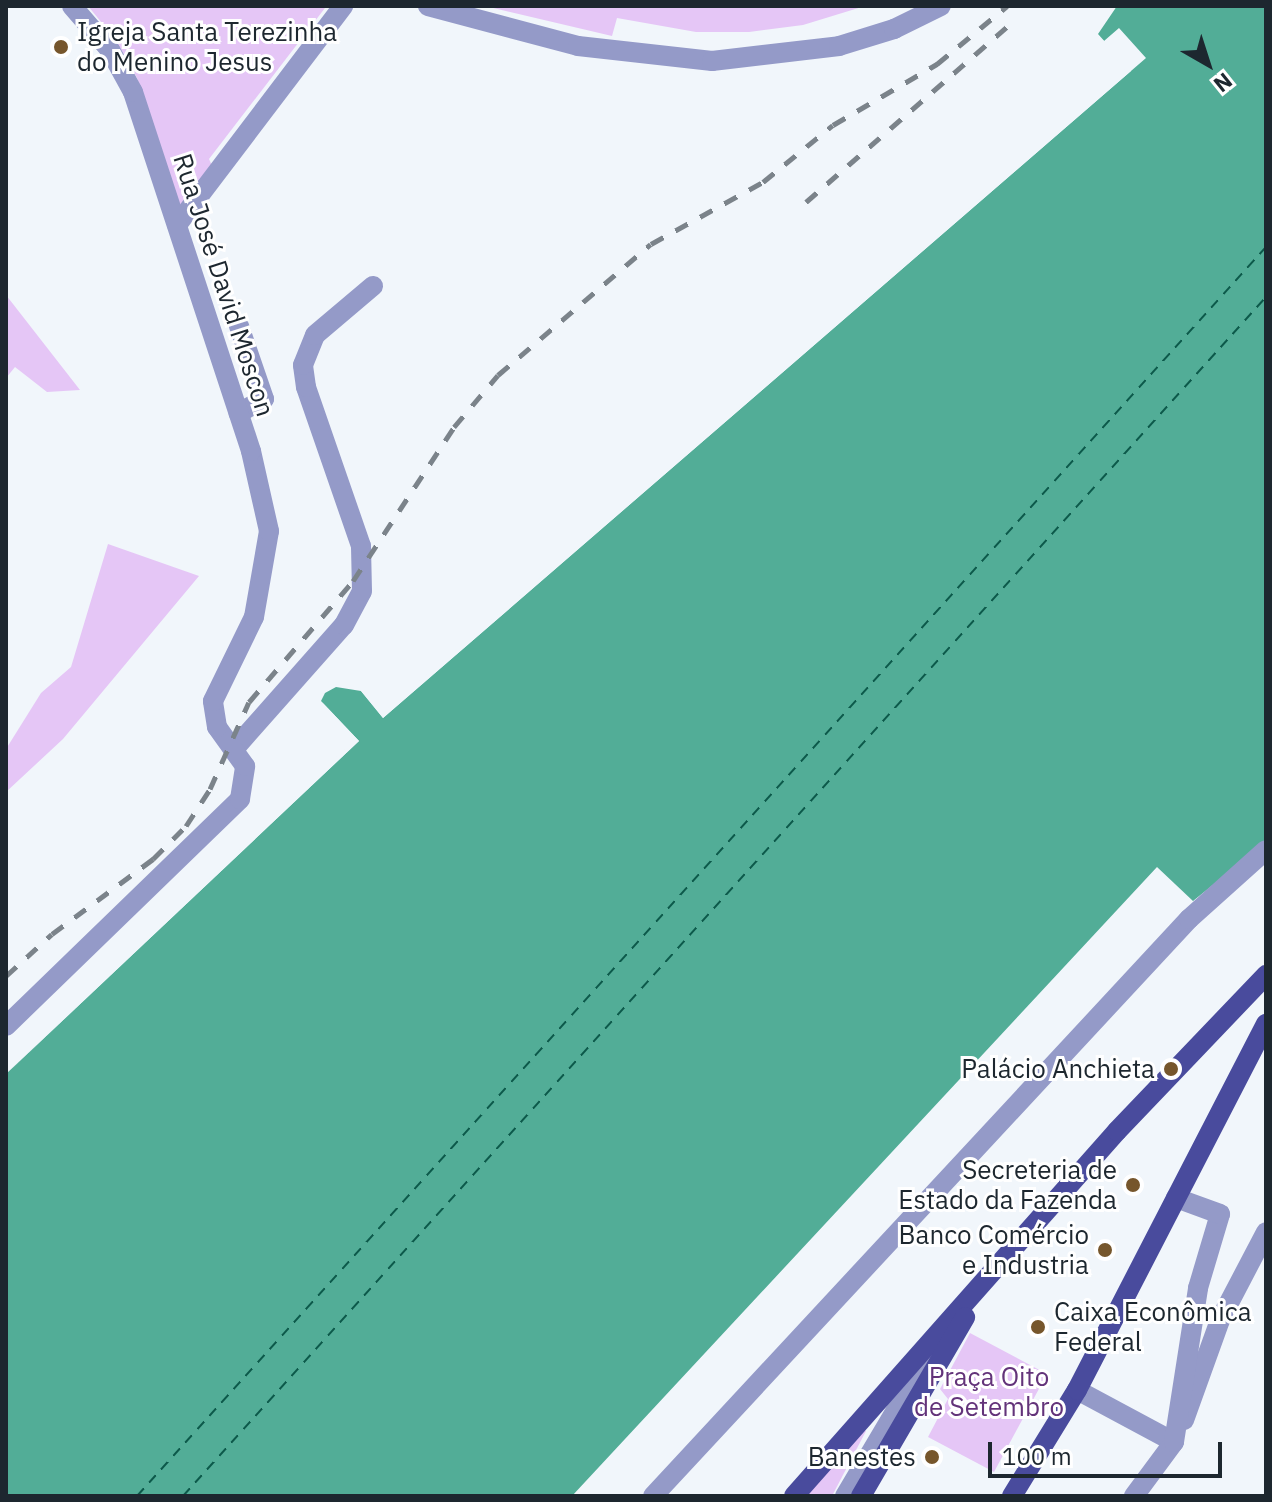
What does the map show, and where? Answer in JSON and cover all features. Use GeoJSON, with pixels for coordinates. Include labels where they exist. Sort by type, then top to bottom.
{"type":"FeatureCollection","features":[{"type":"Feature","properties":{"kind":"main road"},"geometry":{"type":"LineString","coordinates":[[794,1496],[1022,1240],[1266,975]]}},
{"type":"Feature","properties":{"kind":"main road"},"geometry":{"type":"LineString","coordinates":[[1012,1496],[1077,1390],[1266,1024]]}},
{"type":"Feature","properties":{"kind":"main road"},"geometry":{"type":"LineString","coordinates":[[861,1496],[969,1311],[1022,1240]]}},
{"type":"Feature","properties":{"kind":"street","name":"Rua José David Moscon"},"geometry":{"type":"LineString","coordinates":[[72,6],[126,76],[268,507],[260,600],[213,701],[217,727],[235,748]]}},
{"type":"Feature","properties":{"kind":"street"},"geometry":{"type":"LineString","coordinates":[[177,225],[343,6]]}},
{"type":"Feature","properties":{"kind":"street"},"geometry":{"type":"LineString","coordinates":[[428,6],[578,46],[712,61],[839,46],[894,29],[941,6]]}},
{"type":"Feature","properties":{"kind":"street"},"geometry":{"type":"LineString","coordinates":[[6,1026],[235,806],[246,774],[235,748],[344,625],[362,591],[361,546],[306,387],[303,365],[315,335],[373,286]]}},
{"type":"Feature","properties":{"kind":"street"},"geometry":{"type":"LineString","coordinates":[[239,326],[264,399],[239,413]]}},
{"type":"Feature","properties":{"kind":"street"},"geometry":{"type":"LineString","coordinates":[[653,1496],[1200,907],[1266,850]]}},
{"type":"Feature","properties":{"kind":"street"},"geometry":{"type":"LineString","coordinates":[[1174,1442],[1198,1288],[1220,1214],[1176,1198]]}},
{"type":"Feature","properties":{"kind":"street"},"geometry":{"type":"LineString","coordinates":[[1134,1496],[1174,1442],[1220,1320],[1266,1232]]}},
{"type":"Feature","properties":{"kind":"street"},"geometry":{"type":"LineString","coordinates":[[845,1496],[948,1324]]}},
{"type":"Feature","properties":{"kind":"street"},"geometry":{"type":"LineString","coordinates":[[1077,1390],[1174,1442]]}},
{"type":"Feature","properties":{"kind":"green space"},"geometry":{"type":"Polygon","coordinates":[[[88,6],[333,6],[325,8],[209,159],[214,170],[180,209],[137,78],[115,39],[88,6]]]}},
{"type":"Feature","properties":{"kind":"green space"},"geometry":{"type":"Polygon","coordinates":[[[485,6],[865,6],[803,25],[749,32],[696,32],[617,18],[612,36],[485,6]]]}},
{"type":"Feature","properties":{"kind":"green space"},"geometry":{"type":"Polygon","coordinates":[[[6,295],[80,390],[47,392],[15,367],[6,378],[6,295]]]}},
{"type":"Feature","properties":{"kind":"green space"},"geometry":{"type":"Polygon","coordinates":[[[108,544],[199,576],[63,739],[6,792],[6,749],[41,693],[71,667],[108,544]]]}},
{"type":"Feature","properties":{"kind":"green space","name":"Praça Oito de Setembro"},"geometry":{"type":"Polygon","coordinates":[[[970,1333],[1047,1374],[994,1472],[928,1437],[948,1399],[940,1389],[970,1333]]]}},
{"type":"Feature","properties":{"kind":"green space"},"geometry":{"type":"Polygon","coordinates":[[[858,1428],[866,1431],[832,1496],[799,1496],[858,1428]]]}},
{"type":"Feature","properties":{"kind":"shaded area"},"geometry":{"type":"Polygon","coordinates":[[[1117,6],[1266,6],[1266,842],[1193,901],[1157,867],[572,1496],[6,1496],[6,1074],[359,741],[321,701],[325,693],[336,687],[361,691],[383,718],[1131,71],[1098,34],[1117,6]]]}},
{"type":"Feature","properties":{"kind":"pier"},"geometry":{"type":"Polygon","coordinates":[[[1119,28],[1146,58],[383,718],[357,686],[383,712],[846,316],[1126,71],[1094,34],[1104,41],[1119,28]]]}},
{"type":"Feature","properties":{"kind":"pier"},"geometry":{"type":"Polygon","coordinates":[[[321,701],[359,741],[6,1074],[353,741],[321,701]]]}},
{"type":"Feature","properties":{"kind":"ferry route"},"geometry":{"type":"LineString","coordinates":[[137,1496],[1266,247]]}},
{"type":"Feature","properties":{"kind":"ferry route"},"geometry":{"type":"LineString","coordinates":[[183,1496],[1266,297]]}},
{"type":"Feature","properties":{"kind":"railway"},"geometry":{"type":"LineString","coordinates":[[6,976],[52,934],[153,859],[186,826],[210,789],[249,702],[353,581],[454,427],[498,375],[651,244],[763,182],[833,125],[937,64],[1007,6]]}},
{"type":"Feature","properties":{"kind":"railway"},"geometry":{"type":"LineString","coordinates":[[806,202],[1016,19]]}},
{"type":"Feature","properties":{"kind":"place","name":"Igreja Santa Terezinha do Menino Jesus"},"geometry":{"type":"Point","coordinates":[61,47]}},
{"type":"Feature","properties":{"kind":"place","name":"Palácio Anchieta"},"geometry":{"type":"Point","coordinates":[1171,1069]}},
{"type":"Feature","properties":{"kind":"place","name":"Secreteria de Estado da Fazenda"},"geometry":{"type":"Point","coordinates":[1133,1185]}},
{"type":"Feature","properties":{"kind":"place","name":"Banco Comércio e Industria"},"geometry":{"type":"Point","coordinates":[1105,1250]}},
{"type":"Feature","properties":{"kind":"place","name":"Caixa Econômica Federal"},"geometry":{"type":"Point","coordinates":[1038,1327]}},
{"type":"Feature","properties":{"kind":"place","name":"Banestes"},"geometry":{"type":"Point","coordinates":[932,1457]}}]}
